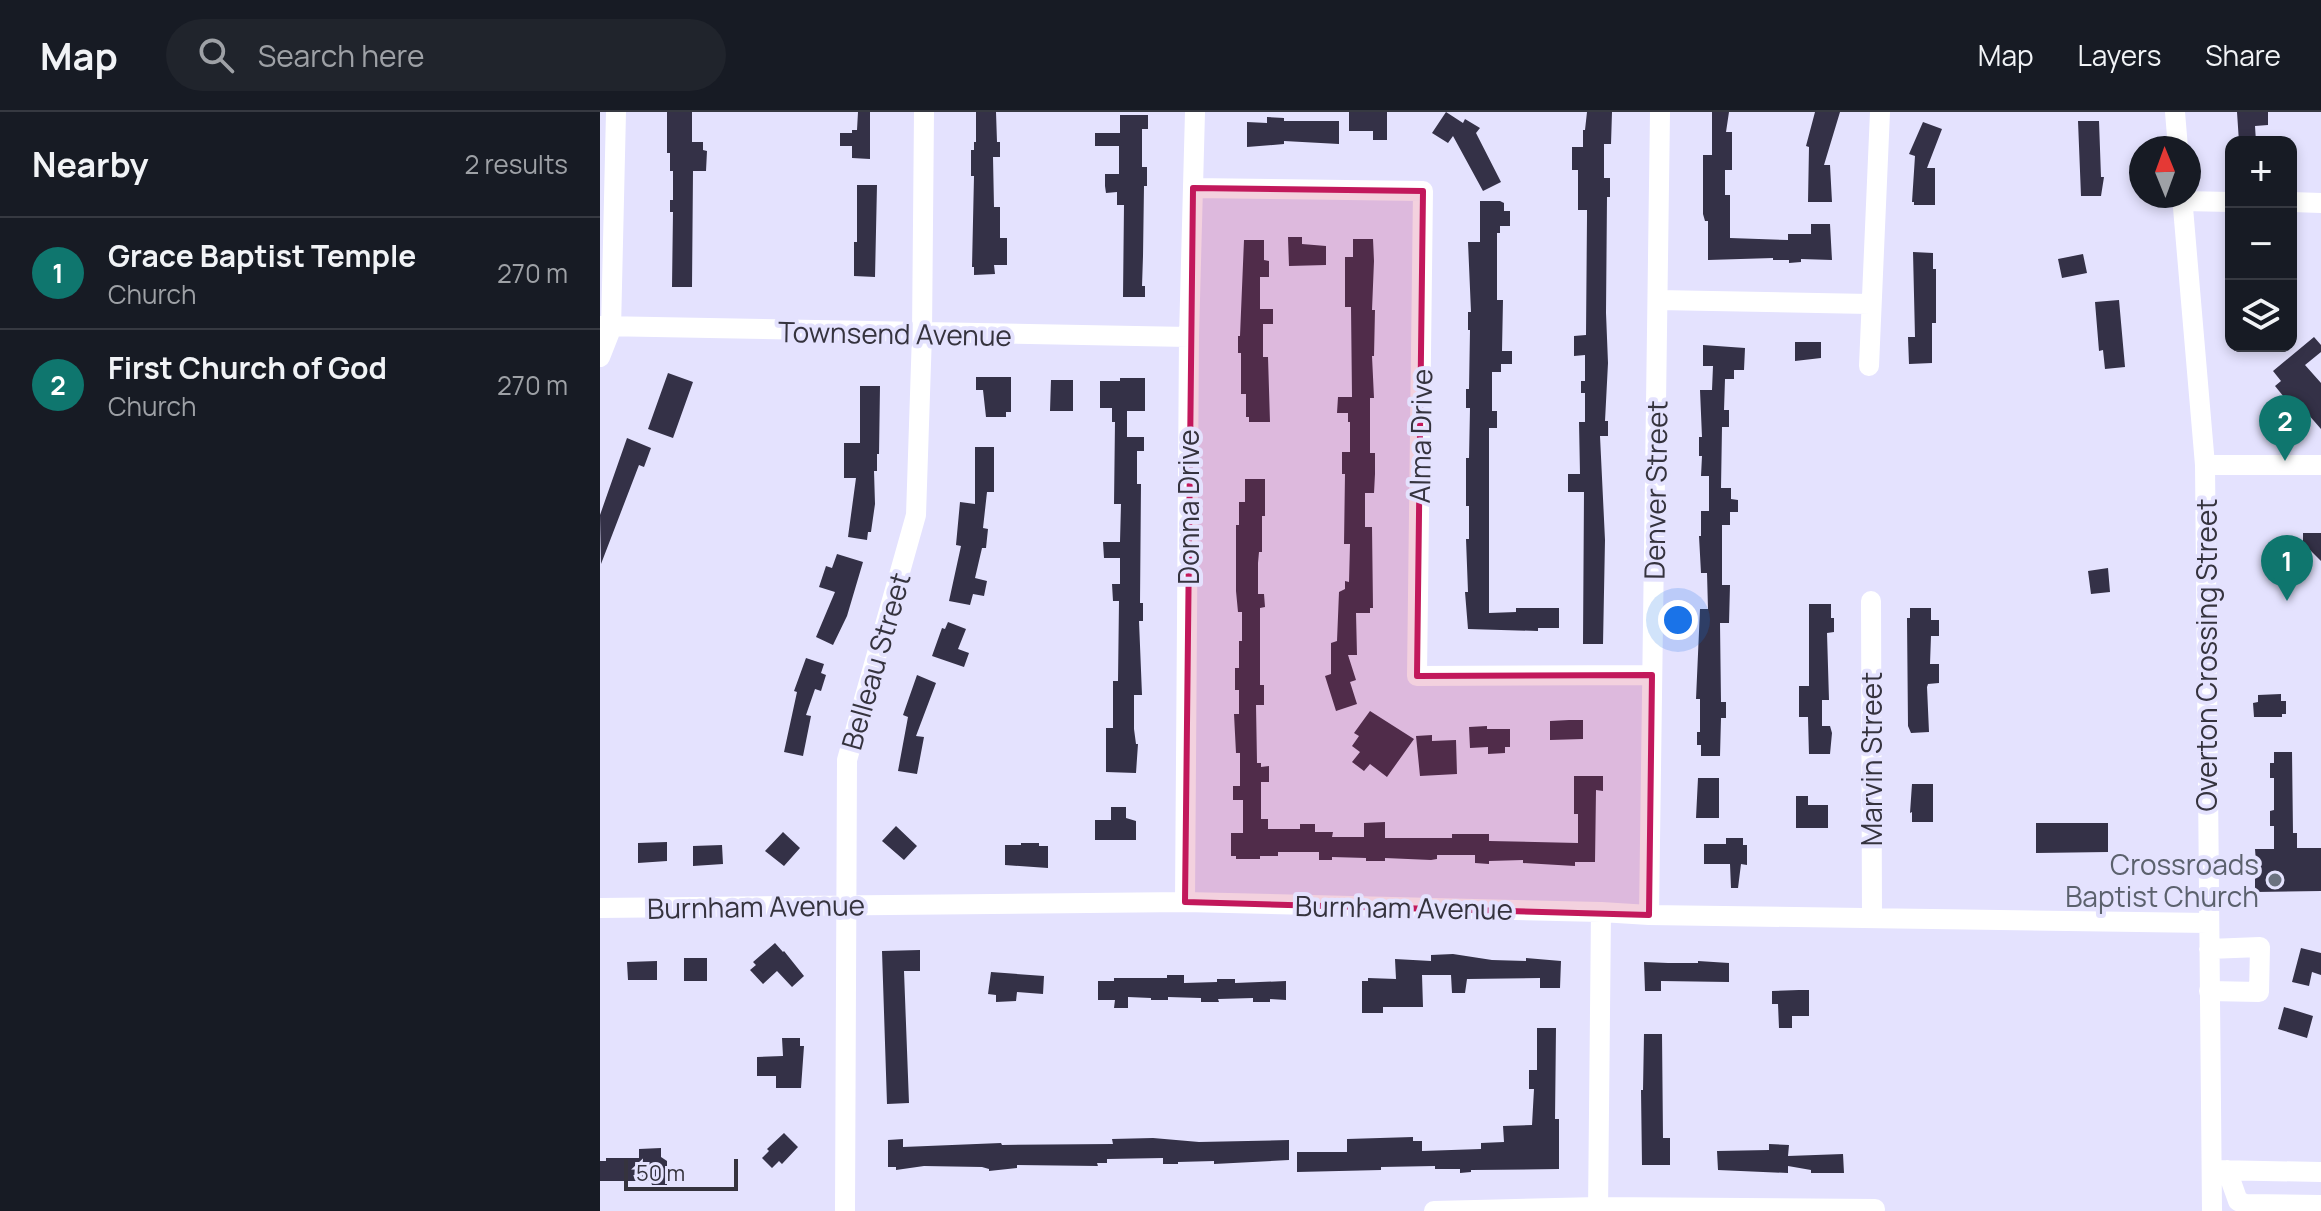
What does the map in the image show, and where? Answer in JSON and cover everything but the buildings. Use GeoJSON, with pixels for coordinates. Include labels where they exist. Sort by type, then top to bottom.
{"type":"FeatureCollection","features":[{"type":"Feature","properties":{"kind":"street"},"geometry":{"type":"LineString","coordinates":[[600,357],[606,328],[616,112]]}},
{"type":"Feature","properties":{"kind":"street","name":"Belleau Street"},"geometry":{"type":"LineString","coordinates":[[845,1211],[847,760],[916,515],[922,334],[924,112]]}},
{"type":"Feature","properties":{"kind":"street","name":"Donna Drive"},"geometry":{"type":"LineString","coordinates":[[1185,902],[1189,337],[1195,112]]}},
{"type":"Feature","properties":{"kind":"street","name":"Denver Street"},"geometry":{"type":"LineString","coordinates":[[1649,915],[1660,112]]}},
{"type":"Feature","properties":{"kind":"street"},"geometry":{"type":"LineString","coordinates":[[1869,366],[1880,112]]}},
{"type":"Feature","properties":{"kind":"street"},"geometry":{"type":"LineString","coordinates":[[2175,112],[2177,136]]}},
{"type":"Feature","properties":{"kind":"street","name":"Alma Drive"},"geometry":{"type":"LineString","coordinates":[[1193,188],[1423,191],[1417,676],[1652,675]]}},
{"type":"Feature","properties":{"kind":"street"},"geometry":{"type":"LineString","coordinates":[[2201,200],[2225,202]]}},
{"type":"Feature","properties":{"kind":"street"},"geometry":{"type":"LineString","coordinates":[[2297,202],[2321,203]]}},
{"type":"Feature","properties":{"kind":"street","name":"Overton Crossing Street"},"geometry":{"type":"LineString","coordinates":[[2183,208],[2205,465],[2209,991],[2219,1170],[2212,1211]]}},
{"type":"Feature","properties":{"kind":"street"},"geometry":{"type":"LineString","coordinates":[[1658,300],[1870,304]]}},
{"type":"Feature","properties":{"kind":"street","name":"Townsend Avenue"},"geometry":{"type":"LineString","coordinates":[[606,328],[1189,337]]}},
{"type":"Feature","properties":{"kind":"street"},"geometry":{"type":"LineString","coordinates":[[2205,465],[2321,465]]}},
{"type":"Feature","properties":{"kind":"street","name":"Marvin Street"},"geometry":{"type":"LineString","coordinates":[[1871,601],[1872,917]]}},
{"type":"Feature","properties":{"kind":"street","name":"Burnham Avenue"},"geometry":{"type":"LineString","coordinates":[[600,908],[1185,902],[1649,915],[2208,923]]}},
{"type":"Feature","properties":{"kind":"street"},"geometry":{"type":"LineString","coordinates":[[1598,1209],[1601,912]]}},
{"type":"Feature","properties":{"kind":"street"},"geometry":{"type":"LineString","coordinates":[[2209,949],[2260,947],[2259,992],[2209,991]]}},
{"type":"Feature","properties":{"kind":"street"},"geometry":{"type":"LineString","coordinates":[[2219,1170],[2321,1172]]}},
{"type":"Feature","properties":{"kind":"street"},"geometry":{"type":"LineString","coordinates":[[2219,1170],[2238,1201],[2245,1204],[2321,1205]]}},
{"type":"Feature","properties":{"kind":"street"},"geometry":{"type":"LineString","coordinates":[[1434,1211],[1875,1209]]}},
{"type":"Feature","properties":{"kind":"highlighted area"},"geometry":{"type":"Polygon","coordinates":[[[1193,188],[1423,191],[1417,676],[1652,675],[1649,915],[1185,902],[1193,188]]]}},
{"type":"Feature","properties":{"kind":"place","name":"First Church of God"},"geometry":{"type":"Point","coordinates":[2285,461]}},
{"type":"Feature","properties":{"kind":"place","name":"Grace Baptist Temple"},"geometry":{"type":"Point","coordinates":[2287,601]}},
{"type":"Feature","properties":{"kind":"place","name":"Crossroads Baptist Church"},"geometry":{"type":"Point","coordinates":[2275,880]}}]}
